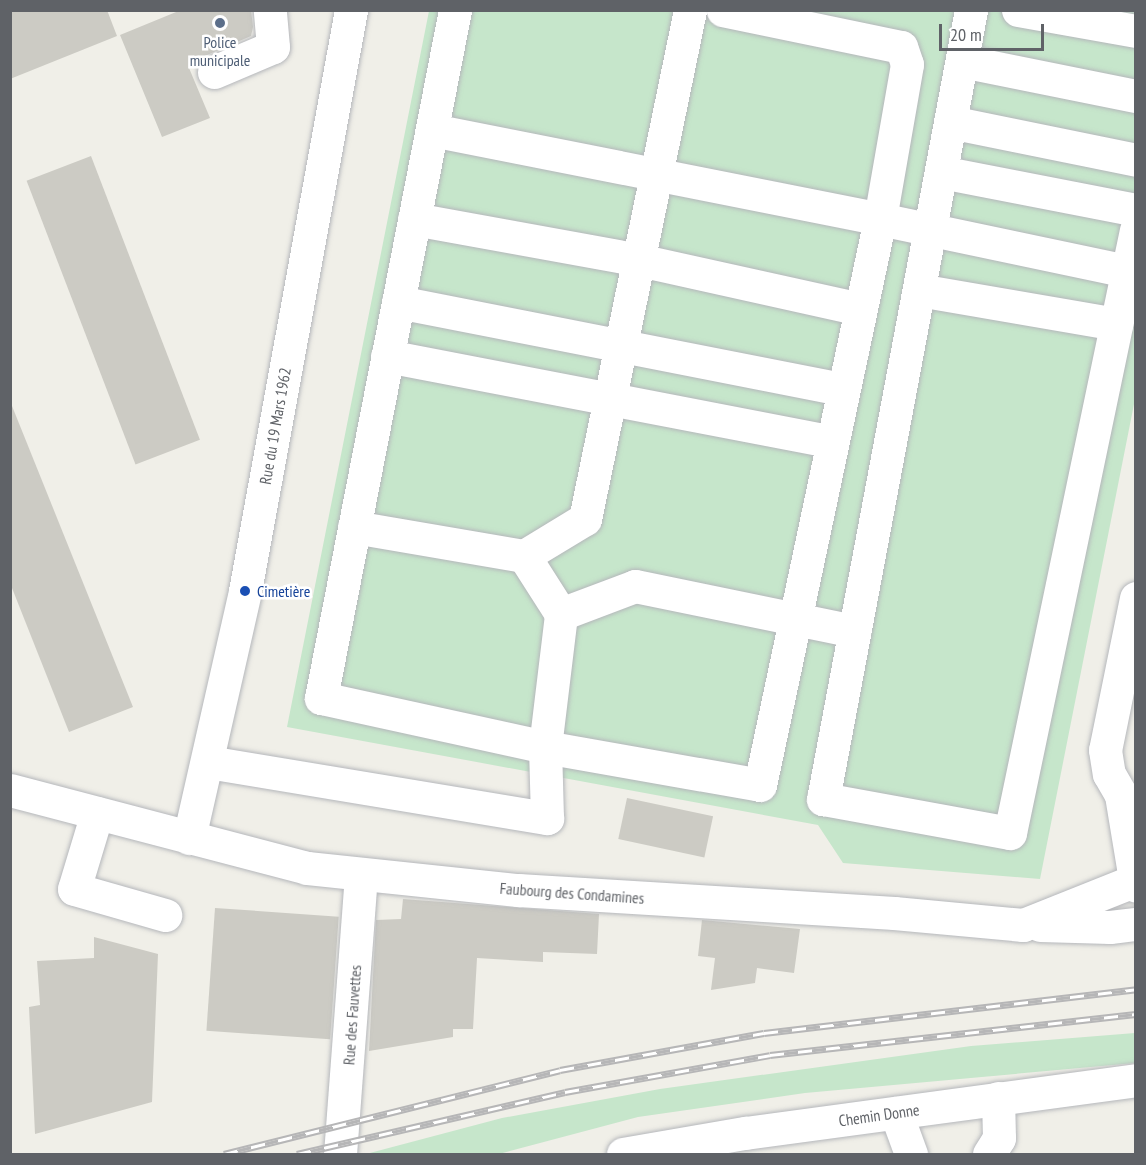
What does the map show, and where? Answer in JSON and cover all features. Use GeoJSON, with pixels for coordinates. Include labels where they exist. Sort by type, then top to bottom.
{"type":"FeatureCollection","features":[{"type":"Feature","properties":{"kind":"street"},"geometry":{"type":"LineString","coordinates":[[214,72],[273,47],[270,10]]}},
{"type":"Feature","properties":{"kind":"street","name":"Rue du 19 Mars 1962"},"geometry":{"type":"LineString","coordinates":[[189,838],[245,591],[351,10]]}},
{"type":"Feature","properties":{"kind":"street"},"geometry":{"type":"LineString","coordinates":[[455,10],[321,698],[545,747],[760,785],[880,219],[906,64],[901,47],[723,10]]}},
{"type":"Feature","properties":{"kind":"street"},"geometry":{"type":"LineString","coordinates":[[354,527],[524,556],[585,519],[612,398],[690,10]]}},
{"type":"Feature","properties":{"kind":"street"},"geometry":{"type":"LineString","coordinates":[[971,10],[823,799],[1010,833],[1136,230]]}},
{"type":"Feature","properties":{"kind":"street"},"geometry":{"type":"LineString","coordinates":[[1018,10],[1136,32]]}},
{"type":"Feature","properties":{"kind":"street"},"geometry":{"type":"LineString","coordinates":[[962,61],[1136,96]]}},
{"type":"Feature","properties":{"kind":"street"},"geometry":{"type":"LineString","coordinates":[[950,122],[1136,160]]}},
{"type":"Feature","properties":{"kind":"street"},"geometry":{"type":"LineString","coordinates":[[432,130],[880,219],[1127,271]]}},
{"type":"Feature","properties":{"kind":"street"},"geometry":{"type":"LineString","coordinates":[[941,172],[1136,210]]}},
{"type":"Feature","properties":{"kind":"street"},"geometry":{"type":"LineString","coordinates":[[414,219],[639,260],[860,309]]}},
{"type":"Feature","properties":{"kind":"street"},"geometry":{"type":"LineString","coordinates":[[919,290],[1116,324]]}},
{"type":"Feature","properties":{"kind":"street"},"geometry":{"type":"LineString","coordinates":[[398,302],[843,389]]}},
{"type":"Feature","properties":{"kind":"street"},"geometry":{"type":"LineString","coordinates":[[387,356],[832,442]]}},
{"type":"Feature","properties":{"kind":"street"},"geometry":{"type":"LineString","coordinates":[[208,762],[547,818],[545,747],[561,614],[524,556]]}},
{"type":"Feature","properties":{"kind":"street"},"geometry":{"type":"LineString","coordinates":[[561,614],[635,586],[795,617],[854,631]]}},
{"type":"Feature","properties":{"kind":"street"},"geometry":{"type":"LineString","coordinates":[[1135,882],[1129,799],[1109,774],[1105,750],[1136,598]]}},
{"type":"Feature","properties":{"kind":"street","name":"Faubourg des Condamines"},"geometry":{"type":"LineString","coordinates":[[10,790],[307,868],[361,875],[1023,925],[1135,882]]}},
{"type":"Feature","properties":{"kind":"street"},"geometry":{"type":"LineString","coordinates":[[96,813],[74,889],[165,915]]}},
{"type":"Feature","properties":{"kind":"street","name":"Rue des Fauvettes"},"geometry":{"type":"LineString","coordinates":[[340,1155],[361,875]]}},
{"type":"Feature","properties":{"kind":"street"},"geometry":{"type":"LineString","coordinates":[[1023,925],[1110,927],[1136,924]]}},
{"type":"Feature","properties":{"kind":"street","name":"Chemin Donne"},"geometry":{"type":"LineString","coordinates":[[622,1155],[998,1098],[1136,1080]]}},
{"type":"Feature","properties":{"kind":"street"},"geometry":{"type":"LineString","coordinates":[[988,1155],[999,1138],[998,1098]]}},
{"type":"Feature","properties":{"kind":"street"},"geometry":{"type":"LineString","coordinates":[[896,1113],[911,1155]]}},
{"type":"Feature","properties":{"kind":"green space"},"geometry":{"type":"Polygon","coordinates":[[[429,11],[1135,11],[1135,399],[1040,879],[843,863],[818,825],[287,727],[429,11]]]}},
{"type":"Feature","properties":{"kind":"green space"},"geometry":{"type":"Polygon","coordinates":[[[1135,1033],[1135,1063],[805,1093],[638,1117],[499,1154],[366,1154],[502,1118],[660,1089],[971,1046],[1135,1033]]]}},
{"type":"Feature","properties":{"kind":"building"},"geometry":{"type":"Polygon","coordinates":[[[10,10],[107,10],[117,36],[10,79],[10,10]]]}},
{"type":"Feature","properties":{"kind":"building"},"geometry":{"type":"Polygon","coordinates":[[[181,10],[251,10],[253,27],[251,36],[207,55],[189,68],[210,118],[162,137],[120,35],[181,10]]]}},
{"type":"Feature","properties":{"kind":"building"},"geometry":{"type":"Polygon","coordinates":[[[91,156],[200,440],[136,465],[27,181],[91,156]]]}},
{"type":"Feature","properties":{"kind":"building"},"geometry":{"type":"Polygon","coordinates":[[[10,401],[133,707],[69,732],[10,583],[10,401]]]}},
{"type":"Feature","properties":{"kind":"building"},"geometry":{"type":"Polygon","coordinates":[[[627,798],[713,816],[704,857],[618,839],[627,798]]]}},
{"type":"Feature","properties":{"kind":"building"},"geometry":{"type":"Polygon","coordinates":[[[403,899],[599,914],[597,954],[543,952],[543,962],[477,958],[473,1029],[453,1029],[453,1037],[369,1051],[376,920],[401,919],[403,899]]]}},
{"type":"Feature","properties":{"kind":"building"},"geometry":{"type":"Polygon","coordinates":[[[215,908],[339,917],[330,1039],[206,1031],[215,908]]]}},
{"type":"Feature","properties":{"kind":"building"},"geometry":{"type":"Polygon","coordinates":[[[702,920],[800,929],[794,973],[757,968],[755,983],[711,990],[715,958],[698,956],[702,920]]]}},
{"type":"Feature","properties":{"kind":"building"},"geometry":{"type":"Polygon","coordinates":[[[94,937],[158,954],[152,1102],[35,1134],[29,1007],[40,1005],[37,961],[94,958],[94,937]]]}},
{"type":"Feature","properties":{"kind":"railway"},"geometry":{"type":"LineString","coordinates":[[224,1154],[560,1070],[764,1033],[1136,989]]}},
{"type":"Feature","properties":{"kind":"railway"},"geometry":{"type":"LineString","coordinates":[[297,1154],[565,1092],[770,1055],[1136,1014]]}},
{"type":"Feature","properties":{"kind":"place","name":"Police municipale"},"geometry":{"type":"Point","coordinates":[220,23]}},
{"type":"Feature","properties":{"kind":"place","name":"Cimetière"},"geometry":{"type":"Point","coordinates":[245,591]}}]}
